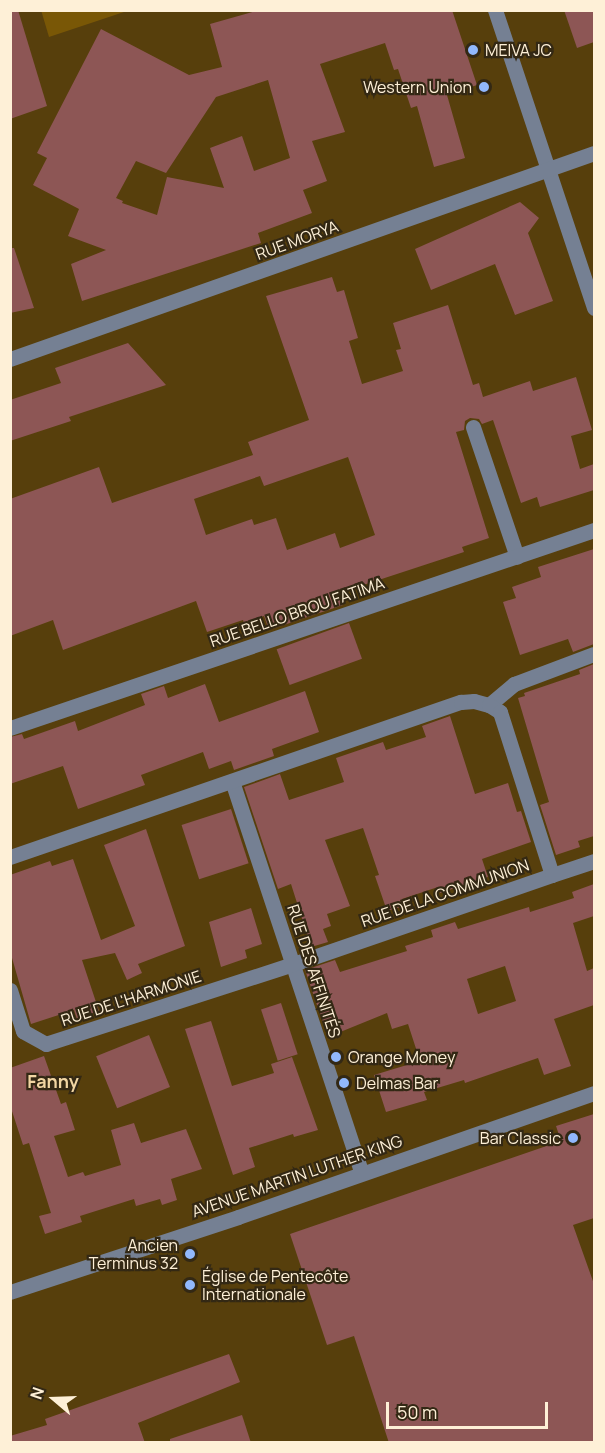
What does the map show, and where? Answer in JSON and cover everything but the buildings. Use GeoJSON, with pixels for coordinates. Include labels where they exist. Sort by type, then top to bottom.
{"type":"FeatureCollection","features":[{"type":"Feature","properties":{"kind":"street"},"geometry":{"type":"LineString","coordinates":[[495,10],[594,308]]}},
{"type":"Feature","properties":{"kind":"street","name":"RUE MORYA"},"geometry":{"type":"LineString","coordinates":[[10,359],[594,153]]}},
{"type":"Feature","properties":{"kind":"street"},"geometry":{"type":"LineString","coordinates":[[473,427],[517,557]]}},
{"type":"Feature","properties":{"kind":"street","name":"RUE BELLO BROU FATIMA"},"geometry":{"type":"LineString","coordinates":[[10,728],[594,530]]}},
{"type":"Feature","properties":{"kind":"street"},"geometry":{"type":"LineString","coordinates":[[10,857],[461,702],[474,700],[489,705],[514,684],[594,654]]}},
{"type":"Feature","properties":{"kind":"street","name":"RUE DE LA COMMUNION"},"geometry":{"type":"LineString","coordinates":[[293,964],[552,875],[500,712],[489,705]]}},
{"type":"Feature","properties":{"kind":"street","name":"RUE DES AFFINITÉS"},"geometry":{"type":"LineString","coordinates":[[232,781],[362,1173]]}},
{"type":"Feature","properties":{"kind":"street"},"geometry":{"type":"LineString","coordinates":[[552,875],[594,861]]}},
{"type":"Feature","properties":{"kind":"street","name":"RUE DE L'HARMONIE"},"geometry":{"type":"LineString","coordinates":[[10,990],[23,1031],[46,1044],[293,964]]}},
{"type":"Feature","properties":{"kind":"street","name":"AVENUE MARTIN LUTHER KING"},"geometry":{"type":"LineString","coordinates":[[10,1292],[238,1217],[594,1093]]}},
{"type":"Feature","properties":{"kind":"shaded area"},"geometry":{"type":"Polygon","coordinates":[[[41,10],[127,10],[127,11],[49,37],[41,10]]]}},
{"type":"Feature","properties":{"kind":"place","name":"MEIVA JC"},"geometry":{"type":"Point","coordinates":[473,50]}},
{"type":"Feature","properties":{"kind":"place","name":"Western Union"},"geometry":{"type":"Point","coordinates":[484,87]}},
{"type":"Feature","properties":{"kind":"place","name":"Orange Money"},"geometry":{"type":"Point","coordinates":[336,1057]}},
{"type":"Feature","properties":{"kind":"place","name":"Delmas Bar"},"geometry":{"type":"Point","coordinates":[344,1083]}},
{"type":"Feature","properties":{"kind":"place","name":"Bar Classic"},"geometry":{"type":"Point","coordinates":[573,1138]}},
{"type":"Feature","properties":{"kind":"place","name":"Ancien Terminus 32"},"geometry":{"type":"Point","coordinates":[190,1254]}},
{"type":"Feature","properties":{"kind":"place","name":"Église de Pentecôte Internationale"},"geometry":{"type":"Point","coordinates":[190,1285]}},
{"type":"Feature","properties":{"kind":"district","name":"Fanny"},"geometry":{"type":"Point","coordinates":[53,1081]}}]}
